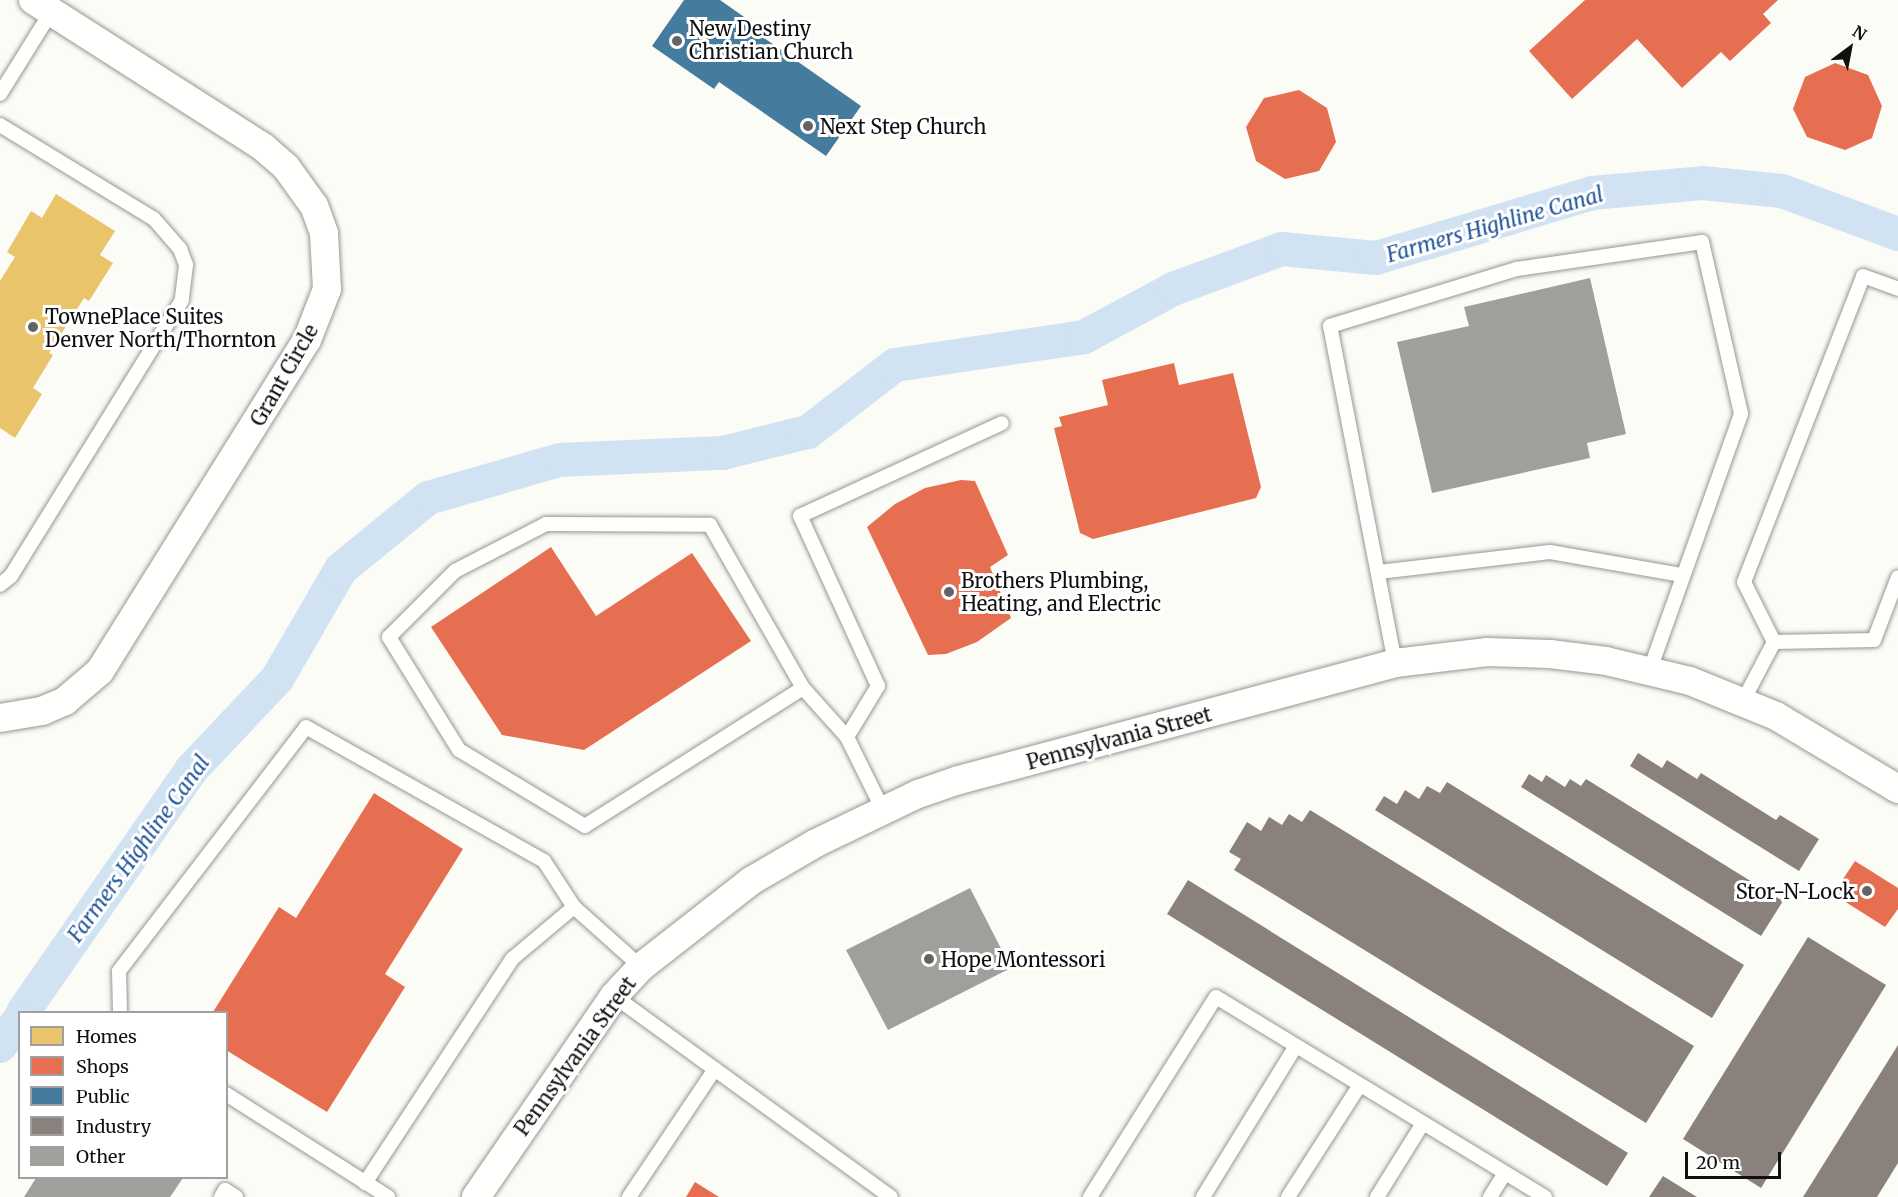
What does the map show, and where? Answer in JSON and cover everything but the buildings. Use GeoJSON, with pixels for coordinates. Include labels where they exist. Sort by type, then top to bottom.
{"type":"FeatureCollection","features":[{"type":"Feature","properties":{"kind":"street","name":"Grant Circle"},"geometry":{"type":"LineString","coordinates":[[0,718],[42,711],[65,701],[100,670],[308,340],[327,289],[324,233],[314,206],[286,167],[263,147],[42,6]]}},
{"type":"Feature","properties":{"kind":"street","name":"Pennsylvania Street"},"geometry":{"type":"LineString","coordinates":[[476,1197],[614,996],[640,967],[751,881],[831,834],[883,810],[959,780],[1395,663],[1487,652],[1550,654],[1650,669],[1743,701],[1819,740],[1898,789]]}},
{"type":"Feature","properties":{"kind":"lane"},"geometry":{"type":"LineString","coordinates":[[0,94],[42,6]]}},
{"type":"Feature","properties":{"kind":"lane"},"geometry":{"type":"LineString","coordinates":[[0,125],[154,219],[176,242],[186,265],[182,300],[11,576],[0,585]]}},
{"type":"Feature","properties":{"kind":"lane"},"geometry":{"type":"LineString","coordinates":[[1395,663],[1330,326],[1517,269],[1702,243],[1741,414],[1650,669]]}},
{"type":"Feature","properties":{"kind":"lane"},"geometry":{"type":"LineString","coordinates":[[1774,642],[1744,582],[1863,276],[1898,289]]}},
{"type":"Feature","properties":{"kind":"lane"},"geometry":{"type":"LineString","coordinates":[[848,737],[878,686],[800,516],[1002,423]]}},
{"type":"Feature","properties":{"kind":"lane"},"geometry":{"type":"LineString","coordinates":[[802,688],[585,826],[459,750],[389,637],[455,572],[546,524],[710,525],[802,688],[848,737],[883,810]]}},
{"type":"Feature","properties":{"kind":"lane"},"geometry":{"type":"LineString","coordinates":[[1379,572],[1550,552],[1682,575]]}},
{"type":"Feature","properties":{"kind":"lane"},"geometry":{"type":"LineString","coordinates":[[1774,642],[1875,640],[1898,577]]}},
{"type":"Feature","properties":{"kind":"lane"},"geometry":{"type":"LineString","coordinates":[[1743,701],[1774,642]]}},
{"type":"Feature","properties":{"kind":"lane"},"geometry":{"type":"LineString","coordinates":[[120,1011],[119,971],[306,727],[544,861],[574,907],[640,967]]}},
{"type":"Feature","properties":{"kind":"lane"},"geometry":{"type":"LineString","coordinates":[[365,1183],[512,959],[574,907]]}},
{"type":"Feature","properties":{"kind":"lane"},"geometry":{"type":"LineString","coordinates":[[614,996],[891,1197]]}},
{"type":"Feature","properties":{"kind":"lane"},"geometry":{"type":"LineString","coordinates":[[1090,1197],[1216,997],[1545,1197]]}},
{"type":"Feature","properties":{"kind":"lane"},"geometry":{"type":"LineString","coordinates":[[1203,1197],[1296,1046]]}},
{"type":"Feature","properties":{"kind":"lane"},"geometry":{"type":"LineString","coordinates":[[629,1197],[715,1069]]}},
{"type":"Feature","properties":{"kind":"lane"},"geometry":{"type":"LineString","coordinates":[[1288,1197],[1360,1085]]}},
{"type":"Feature","properties":{"kind":"lane"},"geometry":{"type":"LineString","coordinates":[[228,1095],[388,1197]]}},
{"type":"Feature","properties":{"kind":"lane"},"geometry":{"type":"LineString","coordinates":[[1377,1197],[1424,1123]]}},
{"type":"Feature","properties":{"kind":"lane"},"geometry":{"type":"LineString","coordinates":[[1490,1197],[1505,1173]]}},
{"type":"Feature","properties":{"kind":"lane"},"geometry":{"type":"LineString","coordinates":[[221,1197],[225,1190],[236,1197]]}},
{"type":"Feature","properties":{"kind":"waterway","name":"Farmers Highline Canal"},"geometry":{"type":"LineString","coordinates":[[24,1011],[191,770],[277,679],[341,569],[428,498],[560,460],[723,453],[808,432],[895,365],[1084,337],[1173,289],[1282,249],[1376,258],[1592,193],[1703,183],[1782,191],[1898,234]]}},
{"type":"Feature","properties":{"kind":"waterway","name":"Farmers Highline Canal"},"geometry":{"type":"LineString","coordinates":[[0,1046],[18,1021]]}},
{"type":"Feature","properties":{"kind":"place","name":"New Destiny Christian Church"},"geometry":{"type":"Point","coordinates":[677,41]}},
{"type":"Feature","properties":{"kind":"place","name":"Next Step Church"},"geometry":{"type":"Point","coordinates":[808,126]}},
{"type":"Feature","properties":{"kind":"place","name":"TownePlace Suites Denver North/Thornton"},"geometry":{"type":"Point","coordinates":[33,327]}},
{"type":"Feature","properties":{"kind":"place","name":"Brothers Plumbing, Heating, and Electric"},"geometry":{"type":"Point","coordinates":[949,592]}},
{"type":"Feature","properties":{"kind":"place","name":"Stor-N-Lock"},"geometry":{"type":"Point","coordinates":[1867,891]}},
{"type":"Feature","properties":{"kind":"place","name":"Hope Montessori"},"geometry":{"type":"Point","coordinates":[929,959]}}]}
